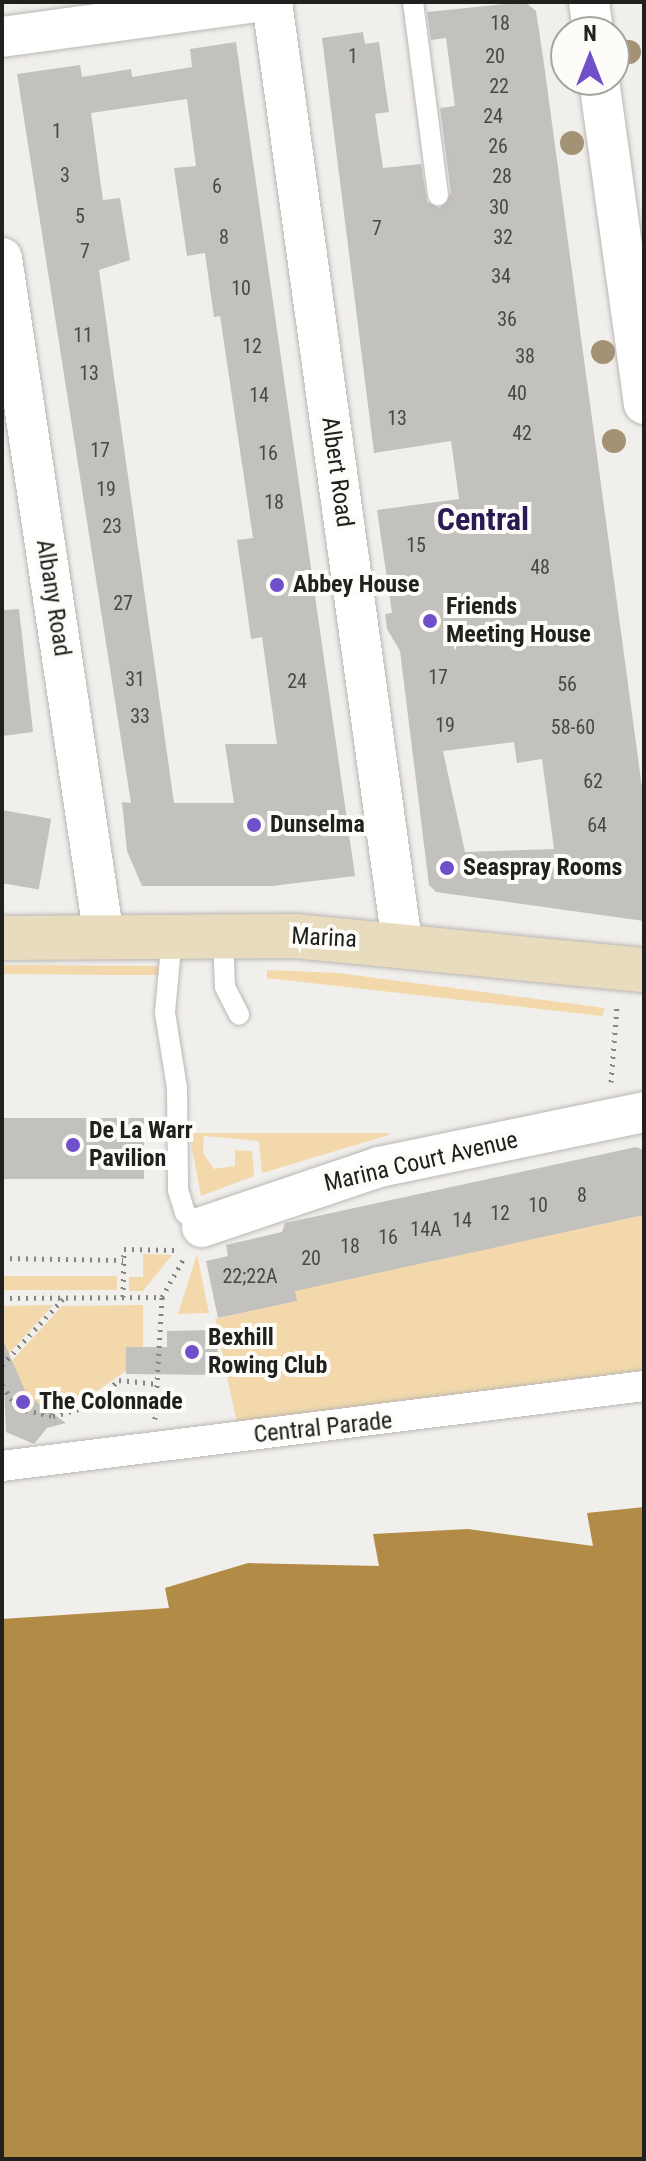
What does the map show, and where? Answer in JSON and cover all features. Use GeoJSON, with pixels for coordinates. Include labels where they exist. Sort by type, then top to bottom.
{"type":"FeatureCollection","features":[{"type":"Feature","properties":{"kind":"main road","name":"Marina"},"geometry":{"type":"LineString","coordinates":[[2,938],[223,937],[402,942],[632,969]]}},
{"type":"Feature","properties":{"kind":"street"},"geometry":{"type":"LineString","coordinates":[[2,37],[256,2]]}},
{"type":"Feature","properties":{"kind":"street","name":"Albert Road"},"geometry":{"type":"LineString","coordinates":[[272,2],[402,942]]}},
{"type":"Feature","properties":{"kind":"street"},"geometry":{"type":"LineString","coordinates":[[601,96],[644,404]]}},
{"type":"Feature","properties":{"kind":"street","name":"Albany Road"},"geometry":{"type":"LineString","coordinates":[[2,258],[104,937]]}},
{"type":"Feature","properties":{"kind":"street","name":"Marina Court Avenue"},"geometry":{"type":"LineString","coordinates":[[202,1227],[379,1167],[626,1116]]}},
{"type":"Feature","properties":{"kind":"street","name":"Central Parade"},"geometry":{"type":"LineString","coordinates":[[2,1466],[644,1386]]}},
{"type":"Feature","properties":{"kind":"lane"},"geometry":{"type":"LineString","coordinates":[[413,2],[438,195]]}},
{"type":"Feature","properties":{"kind":"lane"},"geometry":{"type":"LineString","coordinates":[[172,937],[165,1013],[177,1088],[178,1190],[185,1213],[202,1227]]}},
{"type":"Feature","properties":{"kind":"lane"},"geometry":{"type":"LineString","coordinates":[[223,937],[225,987],[239,1015]]}},
{"type":"Feature","properties":{"kind":"path"},"geometry":{"type":"LineString","coordinates":[[626,1116],[632,969]]}},
{"type":"Feature","properties":{"kind":"path"},"geometry":{"type":"LineString","coordinates":[[123,1297],[124,1249],[186,1250],[162,1297],[154,1447]]}},
{"type":"Feature","properties":{"kind":"path"},"geometry":{"type":"LineString","coordinates":[[2,1258],[123,1260]]}},
{"type":"Feature","properties":{"kind":"path"},"geometry":{"type":"LineString","coordinates":[[2,1298],[162,1297]]}},
{"type":"Feature","properties":{"kind":"path"},"geometry":{"type":"LineString","coordinates":[[2,1365],[64,1298]]}},
{"type":"Feature","properties":{"kind":"path"},"geometry":{"type":"LineString","coordinates":[[2,1385],[18,1409],[53,1416],[90,1406],[119,1380],[155,1384]]}},
{"type":"Feature","properties":{"kind":"shaded area"},"geometry":{"type":"Polygon","coordinates":[[[2,965],[158,966],[157,975],[120,975],[2,974],[2,965]]]}},
{"type":"Feature","properties":{"kind":"shaded area"},"geometry":{"type":"Polygon","coordinates":[[[267,970],[338,973],[605,1008],[602,1016],[267,978],[267,970]]]}},
{"type":"Feature","properties":{"kind":"shaded area"},"geometry":{"type":"Polygon","coordinates":[[[189,1133],[389,1135],[262,1173],[259,1141],[204,1136],[203,1153],[214,1169],[235,1166],[235,1150],[252,1151],[254,1176],[201,1196],[189,1133]]]}},
{"type":"Feature","properties":{"kind":"shaded area"},"geometry":{"type":"Polygon","coordinates":[[[644,1215],[644,1370],[237,1423],[215,1319],[296,1301],[295,1290],[644,1215]]]}},
{"type":"Feature","properties":{"kind":"shaded area"},"geometry":{"type":"Polygon","coordinates":[[[143,1254],[172,1255],[143,1291],[129,1291],[129,1277],[143,1277],[143,1254]]]}},
{"type":"Feature","properties":{"kind":"shaded area"},"geometry":{"type":"Polygon","coordinates":[[[197,1254],[209,1313],[178,1314],[197,1254]]]}},
{"type":"Feature","properties":{"kind":"shaded area"},"geometry":{"type":"Polygon","coordinates":[[[2,1276],[117,1276],[117,1290],[2,1290],[2,1276]]]}},
{"type":"Feature","properties":{"kind":"shaded area"},"geometry":{"type":"Polygon","coordinates":[[[53,1305],[2,1361],[2,1306],[53,1305]]]}},
{"type":"Feature","properties":{"kind":"shaded area"},"geometry":{"type":"Polygon","coordinates":[[[143,1305],[143,1347],[127,1347],[126,1371],[75,1406],[56,1412],[28,1399],[7,1366],[62,1306],[143,1305]]]}},
{"type":"Feature","properties":{"kind":"shaded area"},"geometry":{"type":"Polygon","coordinates":[[[644,1507],[644,2159],[2,2159],[2,1619],[169,1608],[165,1588],[248,1563],[379,1566],[373,1534],[468,1529],[593,1546],[587,1513],[644,1507]]]}},
{"type":"Feature","properties":{"kind":"building"},"geometry":{"type":"Polygon","coordinates":[[[525,2],[536,11],[644,802],[644,921],[436,892],[429,885],[400,651],[387,629],[385,614],[392,613],[377,510],[459,499],[451,441],[374,453],[322,38],[363,32],[365,44],[379,42],[389,112],[375,114],[383,168],[421,164],[427,202],[440,208],[451,193],[440,108],[455,106],[446,38],[431,40],[427,12],[525,2]],[[514,742],[443,751],[465,852],[554,849],[542,759],[517,763],[514,742]]]}},
{"type":"Feature","properties":{"kind":"building"},"geometry":{"type":"Polygon","coordinates":[[[236,42],[355,876],[272,886],[142,886],[127,851],[122,802],[131,803],[17,74],[80,65],[82,77],[131,69],[132,77],[192,67],[190,49],[236,42]],[[187,99],[91,113],[103,200],[120,198],[130,260],[99,270],[174,803],[234,803],[225,744],[277,744],[262,637],[251,639],[237,540],[253,538],[220,316],[214,317],[205,253],[187,256],[174,168],[196,166],[187,99]]]}},
{"type":"Feature","properties":{"kind":"building"},"geometry":{"type":"Polygon","coordinates":[[[19,609],[33,732],[2,736],[2,610],[19,609]]]}},
{"type":"Feature","properties":{"kind":"building"},"geometry":{"type":"Polygon","coordinates":[[[2,810],[51,819],[39,890],[2,883],[2,810]]]}},
{"type":"Feature","properties":{"kind":"building","name":"De La Warr Pavilion"},"geometry":{"type":"Polygon","coordinates":[[[2,1118],[144,1118],[144,1179],[2,1179],[2,1118]]]}},
{"type":"Feature","properties":{"kind":"building"},"geometry":{"type":"Polygon","coordinates":[[[636,1147],[644,1150],[644,1215],[295,1291],[297,1301],[218,1318],[206,1261],[228,1256],[226,1245],[282,1232],[285,1223],[636,1147]]]}},
{"type":"Feature","properties":{"kind":"building","name":"Bexhill Rowing Club"},"geometry":{"type":"Polygon","coordinates":[[[213,1330],[223,1375],[126,1374],[126,1347],[167,1347],[167,1331],[213,1330]]]}},
{"type":"Feature","properties":{"kind":"building","name":"The Colonnade"},"geometry":{"type":"Polygon","coordinates":[[[2,1338],[27,1395],[66,1423],[47,1428],[34,1444],[6,1432],[2,1338]]]}},
{"type":"Feature","properties":{"kind":"place","name":"Abbey House"},"geometry":{"type":"Point","coordinates":[277,585]}},
{"type":"Feature","properties":{"kind":"place","name":"Friends Meeting House"},"geometry":{"type":"Point","coordinates":[430,621]}},
{"type":"Feature","properties":{"kind":"place","name":"Dunselma"},"geometry":{"type":"Point","coordinates":[254,825]}},
{"type":"Feature","properties":{"kind":"place","name":"Seaspray Rooms"},"geometry":{"type":"Point","coordinates":[447,868]}},
{"type":"Feature","properties":{"kind":"place","name":"De La Warr Pavilion"},"geometry":{"type":"Point","coordinates":[73,1145]}},
{"type":"Feature","properties":{"kind":"place","name":"Bexhill Rowing Club"},"geometry":{"type":"Point","coordinates":[192,1352]}},
{"type":"Feature","properties":{"kind":"place","name":"The Colonnade"},"geometry":{"type":"Point","coordinates":[23,1402]}},
{"type":"Feature","properties":{"kind":"district","name":"Central"},"geometry":{"type":"Point","coordinates":[483,519]}}]}
